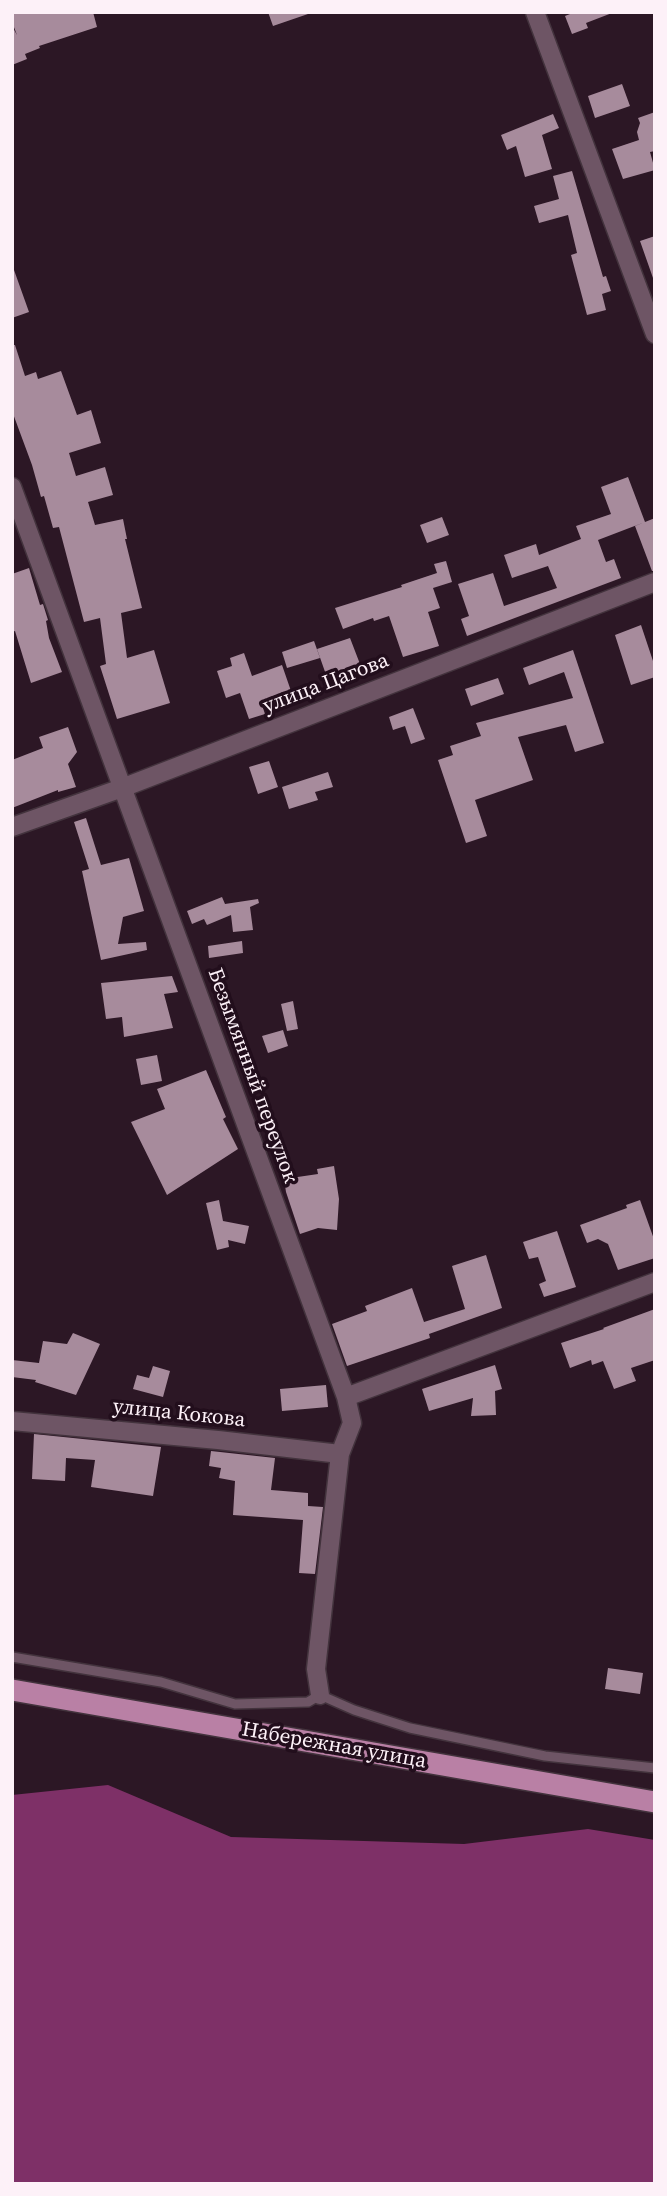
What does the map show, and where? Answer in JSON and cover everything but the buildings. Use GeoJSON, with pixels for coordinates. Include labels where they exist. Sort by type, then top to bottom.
{"type":"FeatureCollection","features":[{"type":"Feature","properties":{"kind":"main road","name":"Набережная улица"},"geometry":{"type":"LineString","coordinates":[[12,1690],[655,1802]]}},
{"type":"Feature","properties":{"kind":"street"},"geometry":{"type":"LineString","coordinates":[[535,12],[655,334]]}},
{"type":"Feature","properties":{"kind":"street","name":"Безымянный переулок"},"geometry":{"type":"LineString","coordinates":[[12,487],[346,1397],[352,1423],[340,1454],[316,1669],[320,1695]]}},
{"type":"Feature","properties":{"kind":"street","name":"улица Цагова"},"geometry":{"type":"LineString","coordinates":[[12,827],[122,788],[655,582]]}},
{"type":"Feature","properties":{"kind":"street"},"geometry":{"type":"LineString","coordinates":[[346,1397],[655,1282]]}},
{"type":"Feature","properties":{"kind":"street","name":"улица Кокова"},"geometry":{"type":"LineString","coordinates":[[12,1422],[340,1454]]}},
{"type":"Feature","properties":{"kind":"lane"},"geometry":{"type":"LineString","coordinates":[[12,1657],[161,1682],[235,1704],[308,1702],[320,1695],[354,1710],[410,1728],[545,1756],[655,1768]]}},
{"type":"Feature","properties":{"kind":"shaded area"},"geometry":{"type":"Polygon","coordinates":[[[108,1785],[231,1837],[464,1844],[588,1829],[655,1840],[655,2184],[12,2184],[12,1795],[108,1785]]]}}]}
